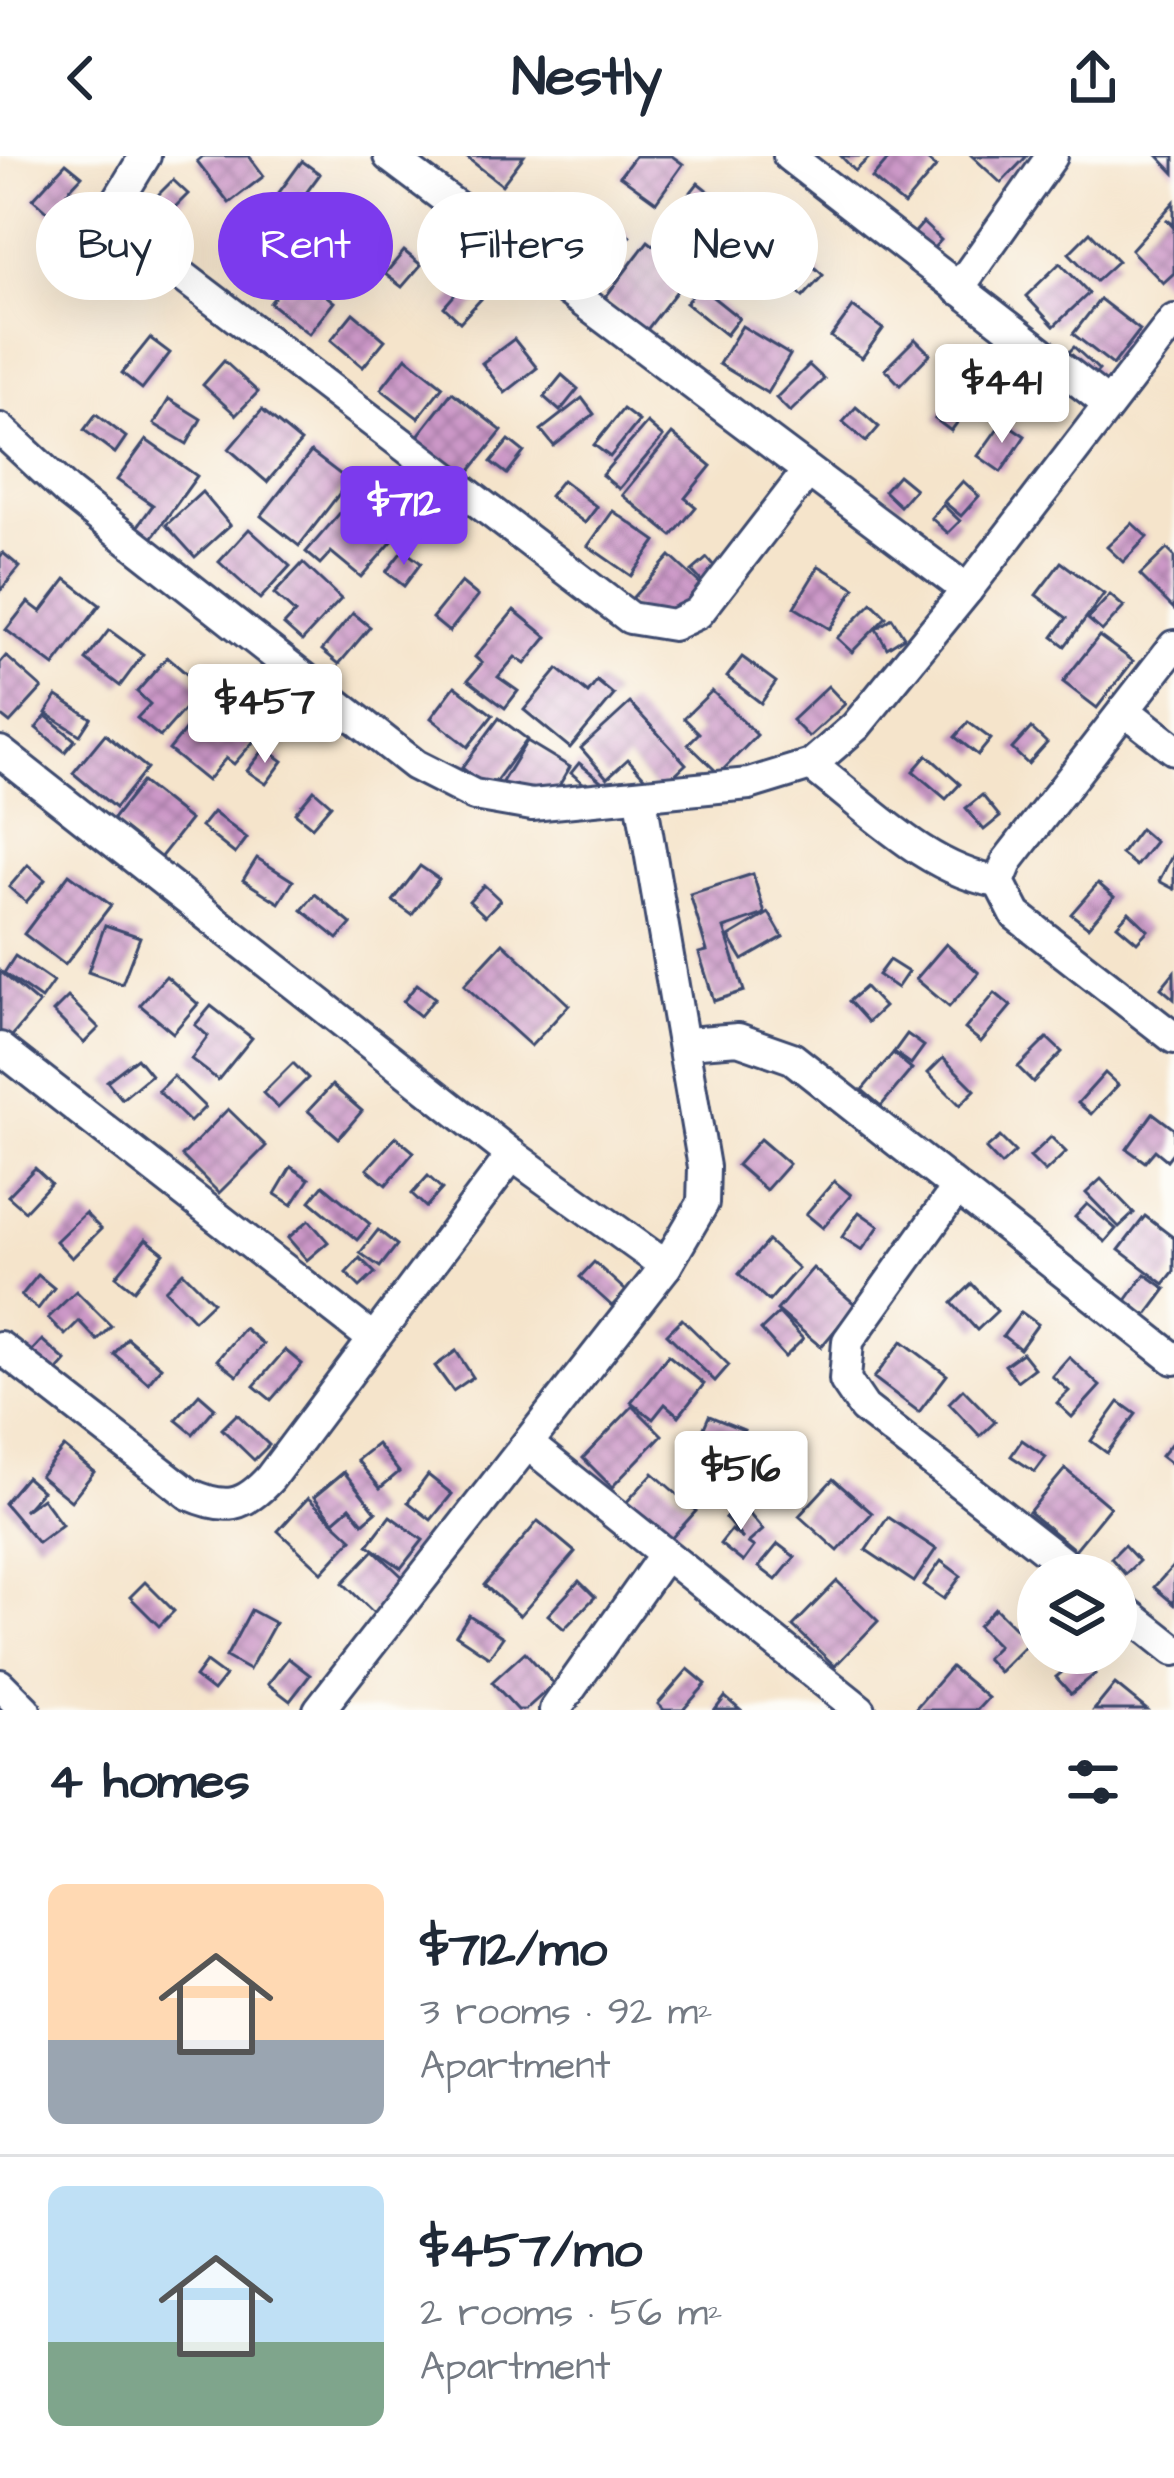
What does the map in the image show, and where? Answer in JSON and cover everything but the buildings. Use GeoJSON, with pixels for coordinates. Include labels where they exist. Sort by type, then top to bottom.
{"type":"FeatureCollection","features":[{"type":"Feature","properties":{"kind":"street"},"geometry":{"type":"LineString","coordinates":[[146,156],[117,202],[134,239],[630,618],[674,626],[698,613],[808,470]]}},
{"type":"Feature","properties":{"kind":"street"},"geometry":{"type":"LineString","coordinates":[[389,156],[968,590]]}},
{"type":"Feature","properties":{"kind":"street"},"geometry":{"type":"LineString","coordinates":[[789,156],[1108,404]]}},
{"type":"Feature","properties":{"kind":"street"},"geometry":{"type":"LineString","coordinates":[[958,289],[1052,156]]}},
{"type":"Feature","properties":{"kind":"street"},"geometry":{"type":"LineString","coordinates":[[0,429],[69,493],[415,765],[474,795],[505,803],[641,798],[749,784],[812,765],[856,726],[968,590],[1174,320]]}},
{"type":"Feature","properties":{"kind":"street"},"geometry":{"type":"LineString","coordinates":[[1174,646],[1008,860],[999,882],[1016,915],[1174,1038]]}},
{"type":"Feature","properties":{"kind":"street"},"geometry":{"type":"LineString","coordinates":[[1124,710],[1174,748]]}},
{"type":"Feature","properties":{"kind":"street"},"geometry":{"type":"LineString","coordinates":[[0,752],[512,1156],[666,1266]]}},
{"type":"Feature","properties":{"kind":"street"},"geometry":{"type":"LineString","coordinates":[[812,765],[940,862],[972,878],[999,882]]}},
{"type":"Feature","properties":{"kind":"street"},"geometry":{"type":"LineString","coordinates":[[320,1710],[529,1445],[692,1226],[705,1185],[687,1043],[641,798]]}},
{"type":"Feature","properties":{"kind":"street"},"geometry":{"type":"LineString","coordinates":[[687,1043],[738,1039],[792,1058],[1174,1359]]}},
{"type":"Feature","properties":{"kind":"street"},"geometry":{"type":"LineString","coordinates":[[0,1048],[372,1338]]}},
{"type":"Feature","properties":{"kind":"street"},"geometry":{"type":"LineString","coordinates":[[0,1347],[189,1494],[225,1507],[242,1504],[270,1478],[512,1156]]}},
{"type":"Feature","properties":{"kind":"street"},"geometry":{"type":"LineString","coordinates":[[956,1191],[848,1341],[845,1380],[864,1408],[1051,1554]]}},
{"type":"Feature","properties":{"kind":"street"},"geometry":{"type":"LineString","coordinates":[[529,1445],[663,1557],[860,1710]]}},
{"type":"Feature","properties":{"kind":"street"},"geometry":{"type":"LineString","coordinates":[[555,1710],[663,1557]]}},
{"type":"Feature","properties":{"kind":"street"},"geometry":{"type":"LineString","coordinates":[[1137,1621],[1174,1650]]}},
{"type":"Feature","properties":{"kind":"street"},"geometry":{"type":"LineString","coordinates":[[0,1685],[25,1710]]}}]}
